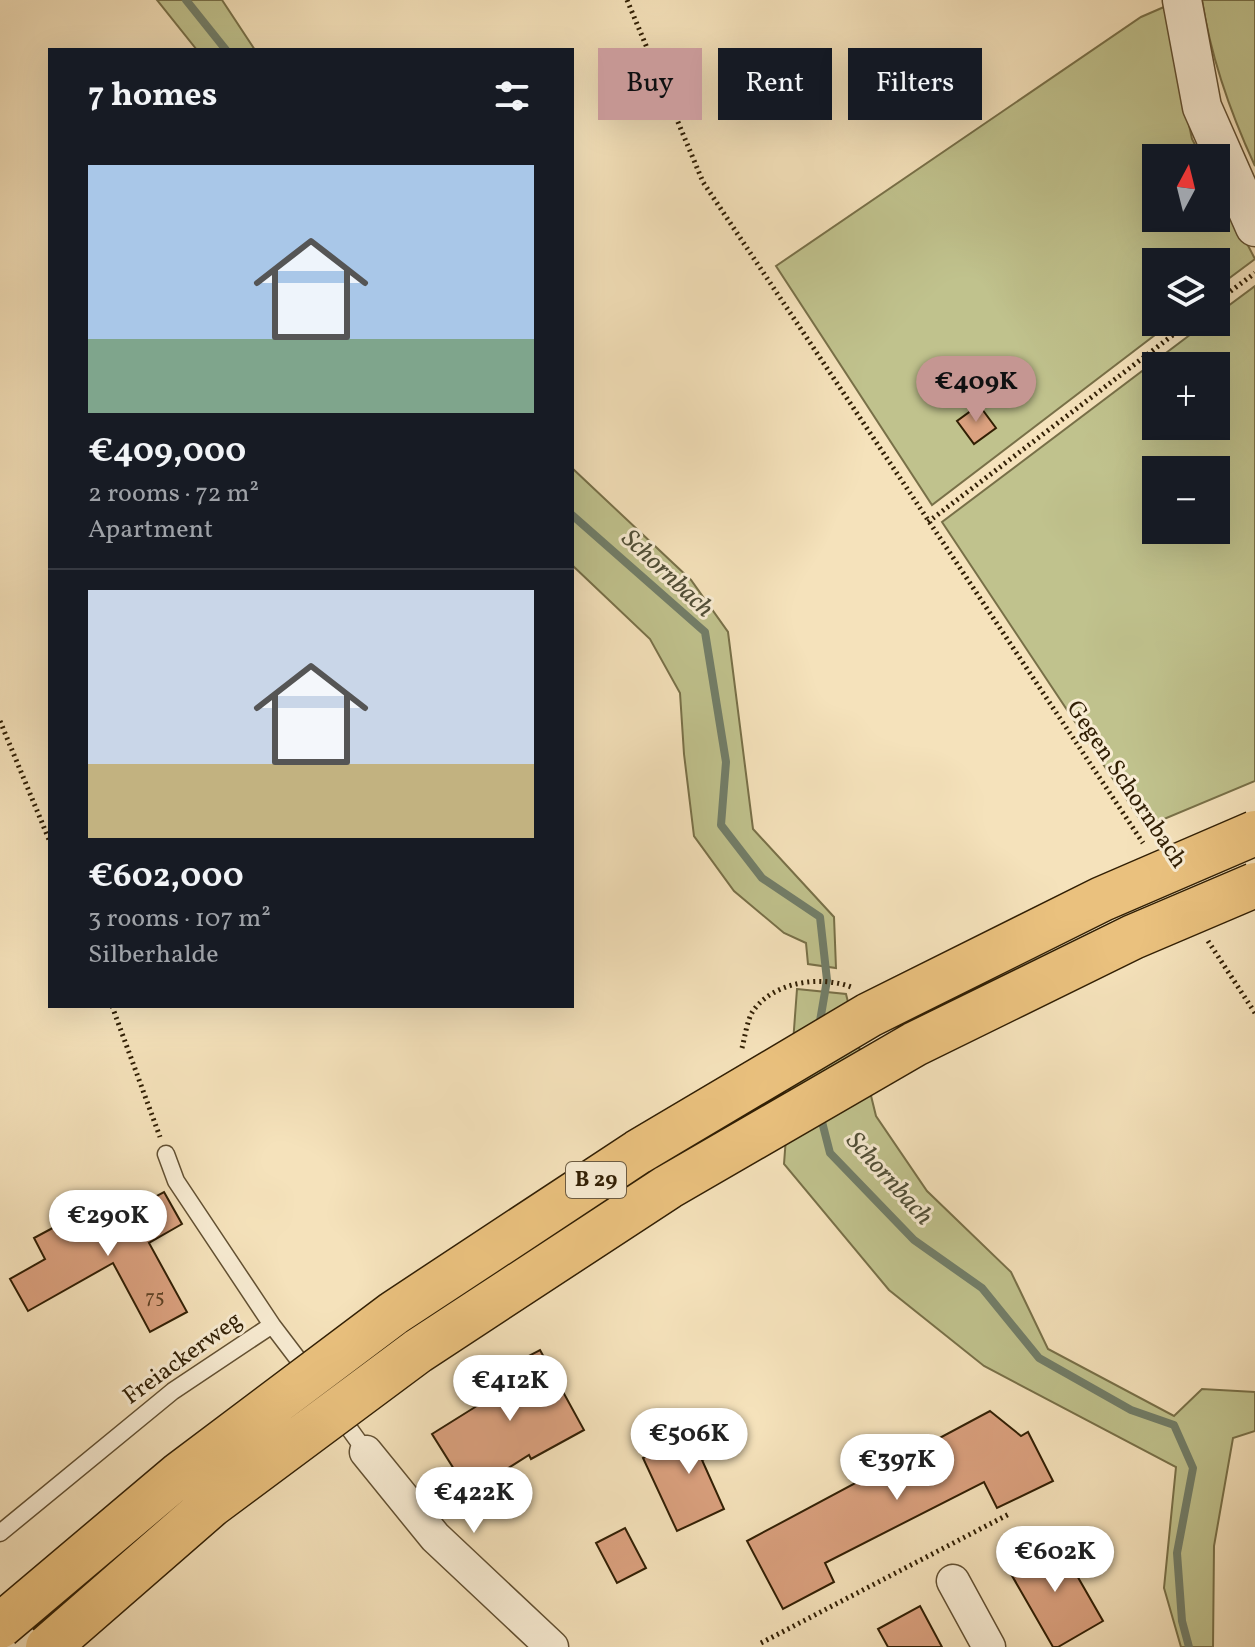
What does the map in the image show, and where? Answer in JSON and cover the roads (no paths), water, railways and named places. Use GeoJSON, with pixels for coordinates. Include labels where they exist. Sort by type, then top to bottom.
{"type":"FeatureCollection","features":[{"type":"Feature","properties":{"kind":"highway","name":"B 29"},"geometry":{"type":"LineString","coordinates":[[0,1626],[180,1474],[394,1313],[638,1152],[869,1015],[1102,899],[1255,833]]}},
{"type":"Feature","properties":{"kind":"highway","name":"B 29"},"geometry":{"type":"LineString","coordinates":[[48,1647],[211,1505],[405,1360],[668,1187],[915,1044],[1133,937],[1255,885]]}},
{"type":"Feature","properties":{"kind":"street"},"geometry":{"type":"LineString","coordinates":[[1182,0],[1202,107],[1255,227]]}},
{"type":"Feature","properties":{"kind":"street"},"geometry":{"type":"LineString","coordinates":[[366,1452],[435,1537],[552,1647]]}},
{"type":"Feature","properties":{"kind":"street"},"geometry":{"type":"LineString","coordinates":[[953,1581],[989,1647]]}},
{"type":"Feature","properties":{"kind":"lane"},"geometry":{"type":"LineString","coordinates":[[166,1154],[176,1181],[272,1325]]}},
{"type":"Feature","properties":{"kind":"lane","name":"Freiackerweg"},"geometry":{"type":"LineString","coordinates":[[0,1533],[173,1391],[272,1325],[366,1452]]}},
{"type":"Feature","properties":{"kind":"waterway","name":"Schornbach"},"geometry":{"type":"LineString","coordinates":[[186,0],[224,48]]}},
{"type":"Feature","properties":{"kind":"waterway","name":"Schornbach"},"geometry":{"type":"LineString","coordinates":[[574,517],[705,632],[726,762],[721,825],[762,878],[820,917],[827,980],[819,1027]]}},
{"type":"Feature","properties":{"kind":"waterway","name":"Schornbach"},"geometry":{"type":"LineString","coordinates":[[820,1114],[830,1153],[914,1240],[982,1288],[1039,1358],[1131,1410],[1174,1425],[1193,1468],[1177,1553],[1182,1621],[1189,1647]]}}]}
